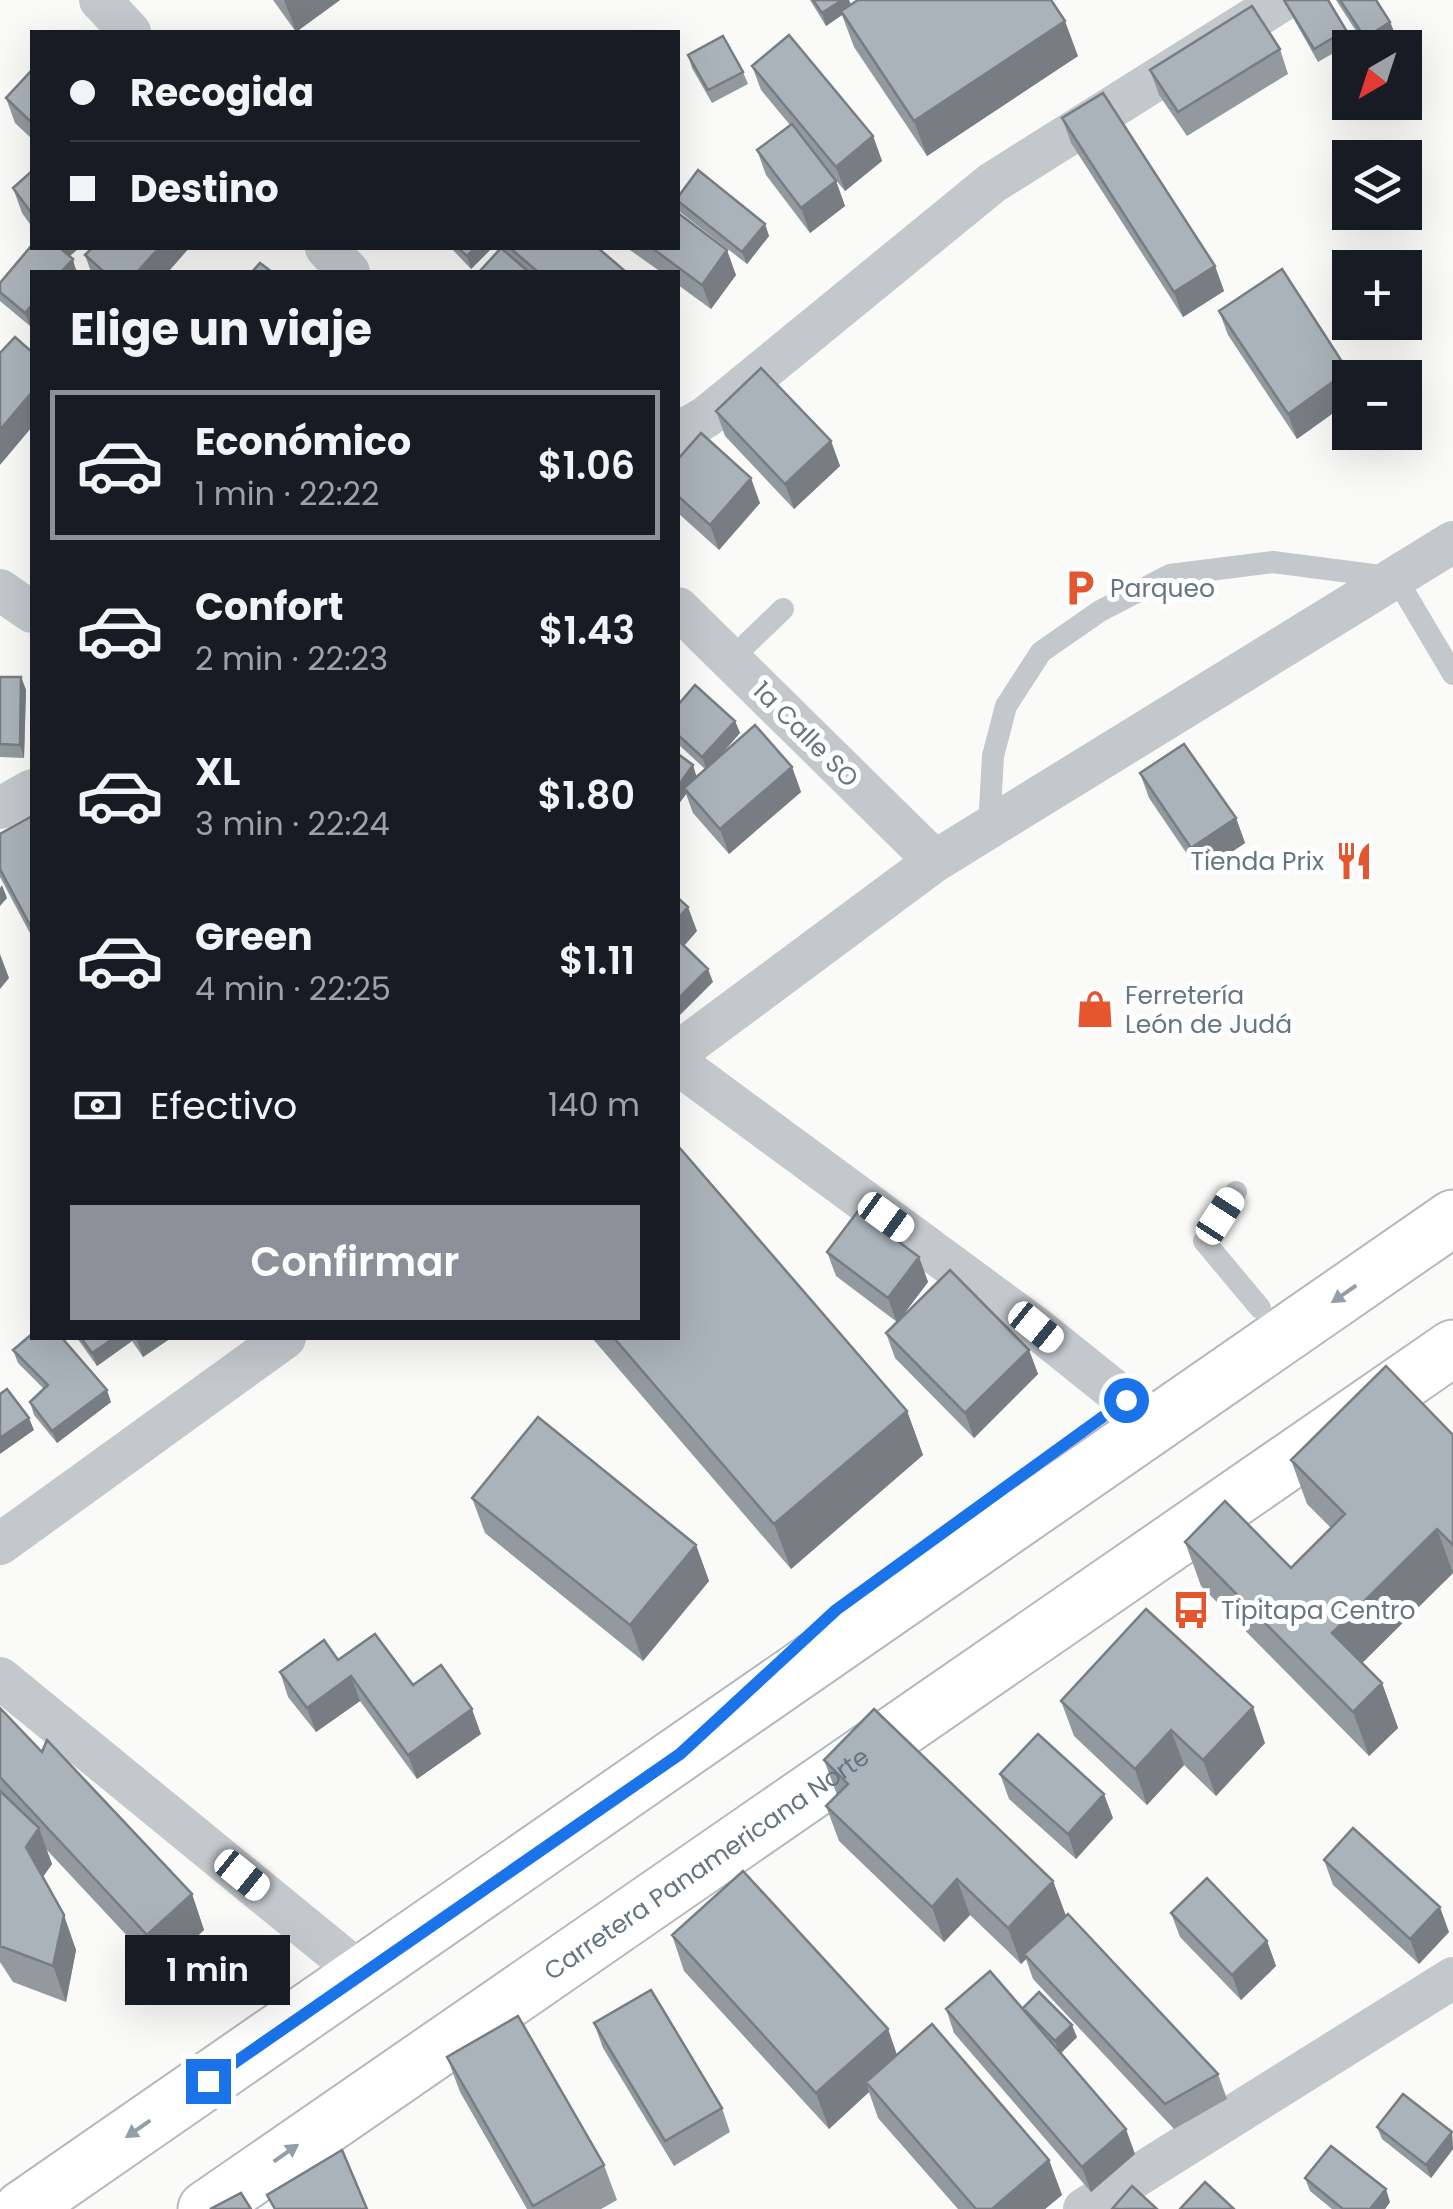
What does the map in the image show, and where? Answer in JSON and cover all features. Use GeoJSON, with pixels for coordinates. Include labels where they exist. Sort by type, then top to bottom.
{"type":"FeatureCollection","features":[{"type":"Feature","properties":{"kind":"highway"},"geometry":{"type":"LineString","coordinates":[[680,1754],[836,1610],[1126,1400],[1453,1177]]}},
{"type":"Feature","properties":{"kind":"highway"},"geometry":{"type":"LineString","coordinates":[[22,2209],[1453,1218]]}},
{"type":"Feature","properties":{"kind":"highway"},"geometry":{"type":"LineString","coordinates":[[946,1696],[1095,1568],[1192,1494],[1453,1309]]}},
{"type":"Feature","properties":{"kind":"highway","name":"Carretera Panamericana Norte"},"geometry":{"type":"LineString","coordinates":[[206,2209],[1453,1348]]}},
{"type":"Feature","properties":{"kind":"street"},"geometry":{"type":"LineString","coordinates":[[100,0],[128,30]]}},
{"type":"Feature","properties":{"kind":"street"},"geometry":{"type":"LineString","coordinates":[[680,432],[706,417],[992,183],[1283,0]]}},
{"type":"Feature","properties":{"kind":"street"},"geometry":{"type":"LineString","coordinates":[[328,250],[347,270]]}},
{"type":"Feature","properties":{"kind":"street"},"geometry":{"type":"LineString","coordinates":[[680,1051],[935,861],[1453,542]]}},
{"type":"Feature","properties":{"kind":"street"},"geometry":{"type":"LineString","coordinates":[[0,590],[30,611]]}},
{"type":"Feature","properties":{"kind":"street","name":"1a Calle SO"},"geometry":{"type":"LineString","coordinates":[[680,610],[935,861]]}},
{"type":"Feature","properties":{"kind":"street"},"geometry":{"type":"LineString","coordinates":[[0,808],[30,791]]}},
{"type":"Feature","properties":{"kind":"street"},"geometry":{"type":"LineString","coordinates":[[680,1065],[1036,1327],[1126,1400]]}},
{"type":"Feature","properties":{"kind":"street"},"geometry":{"type":"LineString","coordinates":[[0,1544],[282,1340]]}},
{"type":"Feature","properties":{"kind":"street"},"geometry":{"type":"LineString","coordinates":[[0,1678],[362,1974]]}},
{"type":"Feature","properties":{"kind":"street"},"geometry":{"type":"LineString","coordinates":[[1084,2209],[1453,1978]]}},
{"type":"Feature","properties":{"kind":"lane"},"geometry":{"type":"LineString","coordinates":[[989,828],[992,756],[1006,706],[1041,652],[1100,610],[1170,575],[1272,562],[1396,578],[1453,674]]}},
{"type":"Feature","properties":{"kind":"lane"},"geometry":{"type":"LineString","coordinates":[[730,660],[783,608]]}},
{"type":"Feature","properties":{"kind":"lane"},"geometry":{"type":"LineString","coordinates":[[1236,1192],[1204,1241],[1260,1308]]}},
{"type":"Feature","properties":{"kind":"building"},"geometry":{"type":"Polygon","coordinates":[[[813,0],[842,0],[822,13],[813,0]]]}},
{"type":"Feature","properties":{"kind":"building"},"geometry":{"type":"Polygon","coordinates":[[[858,0],[1051,0],[1065,21],[914,121],[841,11],[858,0]]]}},
{"type":"Feature","properties":{"kind":"building"},"geometry":{"type":"Polygon","coordinates":[[[1284,0],[1328,0],[1346,30],[1332,30],[1332,38],[1314,49],[1284,0]]]}},
{"type":"Feature","properties":{"kind":"building"},"geometry":{"type":"Polygon","coordinates":[[[1340,0],[1376,0],[1390,22],[1378,30],[1360,30],[1340,0]]]}},
{"type":"Feature","properties":{"kind":"building"},"geometry":{"type":"Polygon","coordinates":[[[1252,6],[1280,49],[1178,112],[1150,70],[1252,6]]]}},
{"type":"Feature","properties":{"kind":"building"},"geometry":{"type":"Polygon","coordinates":[[[789,35],[873,136],[836,167],[752,66],[789,35]]]}},
{"type":"Feature","properties":{"kind":"building"},"geometry":{"type":"Polygon","coordinates":[[[723,36],[743,72],[708,90],[688,55],[723,36]]]}},
{"type":"Feature","properties":{"kind":"building"},"geometry":{"type":"Polygon","coordinates":[[[30,72],[30,121],[6,98],[30,72]]]}},
{"type":"Feature","properties":{"kind":"building"},"geometry":{"type":"Polygon","coordinates":[[[1103,93],[1215,266],[1174,292],[1062,118],[1103,93]]]}},
{"type":"Feature","properties":{"kind":"building"},"geometry":{"type":"Polygon","coordinates":[[[792,124],[836,181],[801,208],[757,150],[792,124]]]}},
{"type":"Feature","properties":{"kind":"building"},"geometry":{"type":"Polygon","coordinates":[[[698,170],[765,224],[742,252],[680,203],[680,194],[698,170]]]}},
{"type":"Feature","properties":{"kind":"building"},"geometry":{"type":"Polygon","coordinates":[[[30,173],[30,211],[13,188],[30,173]]]}},
{"type":"Feature","properties":{"kind":"building"},"geometry":{"type":"Polygon","coordinates":[[[680,215],[727,250],[702,285],[655,250],[680,250],[680,215]]]}},
{"type":"Feature","properties":{"kind":"building"},"geometry":{"type":"Polygon","coordinates":[[[30,247],[62,250],[73,259],[63,270],[30,270],[30,307],[25,313],[0,292],[0,283],[30,247]]]}},
{"type":"Feature","properties":{"kind":"building"},"geometry":{"type":"Polygon","coordinates":[[[90,250],[157,250],[139,270],[102,270],[85,255],[90,250]]]}},
{"type":"Feature","properties":{"kind":"building"},"geometry":{"type":"Polygon","coordinates":[[[503,250],[527,270],[481,270],[503,250]]]}},
{"type":"Feature","properties":{"kind":"building"},"geometry":{"type":"Polygon","coordinates":[[[512,250],[600,250],[624,270],[536,270],[512,250]]]}},
{"type":"Feature","properties":{"kind":"building"},"geometry":{"type":"Polygon","coordinates":[[[1282,269],[1341,360],[1332,360],[1332,382],[1288,414],[1219,311],[1282,269]]]}},
{"type":"Feature","properties":{"kind":"building"},"geometry":{"type":"Polygon","coordinates":[[[15,337],[30,350],[30,394],[0,430],[0,353],[15,337]]]}},
{"type":"Feature","properties":{"kind":"building"},"geometry":{"type":"Polygon","coordinates":[[[761,368],[831,441],[785,484],[716,411],[761,368]]]}},
{"type":"Feature","properties":{"kind":"building"},"geometry":{"type":"Polygon","coordinates":[[[701,433],[751,478],[710,525],[680,498],[680,457],[701,433]]]}},
{"type":"Feature","properties":{"kind":"building"},"geometry":{"type":"Polygon","coordinates":[[[0,677],[21,677],[20,745],[0,744],[0,677]]]}},
{"type":"Feature","properties":{"kind":"building"},"geometry":{"type":"Polygon","coordinates":[[[695,685],[735,721],[702,757],[680,737],[680,703],[695,685]]]}},
{"type":"Feature","properties":{"kind":"building"},"geometry":{"type":"Polygon","coordinates":[[[755,725],[792,767],[720,829],[684,788],[755,725]]]}},
{"type":"Feature","properties":{"kind":"building"},"geometry":{"type":"Polygon","coordinates":[[[1184,744],[1236,818],[1191,848],[1140,773],[1184,744]]]}},
{"type":"Feature","properties":{"kind":"building"},"geometry":{"type":"Polygon","coordinates":[[[680,755],[693,765],[680,783],[680,755]]]}},
{"type":"Feature","properties":{"kind":"building"},"geometry":{"type":"Polygon","coordinates":[[[30,817],[30,925],[0,869],[0,834],[30,817]]]}},
{"type":"Feature","properties":{"kind":"building"},"geometry":{"type":"Polygon","coordinates":[[[680,900],[688,907],[680,916],[680,900]]]}},
{"type":"Feature","properties":{"kind":"building"},"geometry":{"type":"Polygon","coordinates":[[[680,942],[708,969],[680,997],[680,942]]]}},
{"type":"Feature","properties":{"kind":"building"},"geometry":{"type":"Polygon","coordinates":[[[680,1148],[907,1411],[774,1524],[616,1340],[680,1340],[680,1148]]]}},
{"type":"Feature","properties":{"kind":"building"},"geometry":{"type":"Polygon","coordinates":[[[858,1211],[919,1257],[888,1298],[827,1252],[858,1211]]]}},
{"type":"Feature","properties":{"kind":"building"},"geometry":{"type":"Polygon","coordinates":[[[950,1270],[1029,1350],[965,1413],[886,1333],[950,1270]]]}},
{"type":"Feature","properties":{"kind":"building"},"geometry":{"type":"Polygon","coordinates":[[[30,1336],[30,1340],[64,1340],[107,1390],[52,1431],[30,1402],[48,1385],[13,1350],[30,1336]]]}},
{"type":"Feature","properties":{"kind":"building"},"geometry":{"type":"Polygon","coordinates":[[[82,1340],[111,1340],[92,1353],[82,1340]]]}},
{"type":"Feature","properties":{"kind":"building"},"geometry":{"type":"Polygon","coordinates":[[[1386,1366],[1453,1435],[1453,1545],[1437,1529],[1332,1633],[1382,1683],[1353,1712],[1185,1542],[1225,1501],[1291,1568],[1345,1514],[1291,1460],[1386,1366]]]}},
{"type":"Feature","properties":{"kind":"building"},"geometry":{"type":"Polygon","coordinates":[[[7,1389],[29,1418],[0,1438],[0,1394],[7,1389]]]}},
{"type":"Feature","properties":{"kind":"building"},"geometry":{"type":"Polygon","coordinates":[[[538,1417],[696,1545],[630,1625],[472,1498],[538,1417]]]}},
{"type":"Feature","properties":{"kind":"building"},"geometry":{"type":"Polygon","coordinates":[[[1146,1609],[1253,1707],[1203,1760],[1171,1730],[1135,1769],[1061,1701],[1146,1609]]]}},
{"type":"Feature","properties":{"kind":"building"},"geometry":{"type":"Polygon","coordinates":[[[375,1634],[413,1685],[441,1665],[472,1709],[408,1755],[351,1676],[307,1708],[280,1672],[324,1640],[338,1660],[375,1634]]]}},
{"type":"Feature","properties":{"kind":"building"},"geometry":{"type":"Polygon","coordinates":[[[0,1708],[42,1752],[47,1740],[192,1894],[147,1935],[0,1777],[0,1708]]]}},
{"type":"Feature","properties":{"kind":"building"},"geometry":{"type":"Polygon","coordinates":[[[874,1709],[1053,1881],[1008,1928],[957,1879],[932,1907],[826,1806],[848,1784],[824,1760],[874,1709]]]}},
{"type":"Feature","properties":{"kind":"building"},"geometry":{"type":"Polygon","coordinates":[[[1038,1734],[1104,1794],[1068,1834],[1000,1774],[1038,1734]]]}},
{"type":"Feature","properties":{"kind":"building"},"geometry":{"type":"Polygon","coordinates":[[[0,1791],[39,1828],[26,1847],[64,1915],[53,1966],[0,1946],[0,1791]]]}},
{"type":"Feature","properties":{"kind":"building"},"geometry":{"type":"Polygon","coordinates":[[[1353,1828],[1440,1907],[1410,1939],[1324,1860],[1353,1828]]]}},
{"type":"Feature","properties":{"kind":"building"},"geometry":{"type":"Polygon","coordinates":[[[743,1871],[888,2029],[816,2093],[672,1935],[743,1871]]]}},
{"type":"Feature","properties":{"kind":"building"},"geometry":{"type":"Polygon","coordinates":[[[1207,1878],[1267,1941],[1232,1975],[1171,1913],[1207,1878]]]}},
{"type":"Feature","properties":{"kind":"building"},"geometry":{"type":"Polygon","coordinates":[[[1068,1914],[1218,2074],[1165,2104],[1024,1954],[1068,1914]]]}},
{"type":"Feature","properties":{"kind":"building"},"geometry":{"type":"Polygon","coordinates":[[[990,1971],[1126,2129],[1082,2167],[946,2009],[990,1971]]]}},
{"type":"Feature","properties":{"kind":"building"},"geometry":{"type":"Polygon","coordinates":[[[651,1990],[722,2108],[665,2141],[594,2023],[651,1990]]]}},
{"type":"Feature","properties":{"kind":"building"},"geometry":{"type":"Polygon","coordinates":[[[1039,1992],[1072,2025],[1055,2041],[1023,2008],[1039,1992]]]}},
{"type":"Feature","properties":{"kind":"building"},"geometry":{"type":"Polygon","coordinates":[[[518,2016],[604,2165],[533,2206],[447,2057],[518,2016]]]}},
{"type":"Feature","properties":{"kind":"building"},"geometry":{"type":"Polygon","coordinates":[[[932,2024],[1049,2160],[992,2209],[976,2209],[866,2082],[932,2024]]]}},
{"type":"Feature","properties":{"kind":"building"},"geometry":{"type":"Polygon","coordinates":[[[1403,2094],[1452,2132],[1426,2165],[1377,2127],[1403,2094]]]}},
{"type":"Feature","properties":{"kind":"building"},"geometry":{"type":"Polygon","coordinates":[[[1331,2146],[1386,2189],[1370,2209],[1343,2209],[1305,2178],[1331,2146]]]}},
{"type":"Feature","properties":{"kind":"building"},"geometry":{"type":"Polygon","coordinates":[[[342,2150],[367,2209],[275,2209],[267,2195],[342,2150]]]}},
{"type":"Feature","properties":{"kind":"building"},"geometry":{"type":"Polygon","coordinates":[[[1205,2182],[1234,2209],[1180,2209],[1205,2182]]]}},
{"type":"Feature","properties":{"kind":"building"},"geometry":{"type":"Polygon","coordinates":[[[1132,2186],[1157,2209],[1112,2209],[1132,2186]]]}},
{"type":"Feature","properties":{"kind":"building"},"geometry":{"type":"Polygon","coordinates":[[[241,2193],[251,2209],[210,2209],[241,2193]]]}},
{"type":"Feature","properties":{"kind":"place","name":"Parqueo"},"geometry":{"type":"Point","coordinates":[1080,588]}},
{"type":"Feature","properties":{"kind":"place","name":"Tienda Prix"},"geometry":{"type":"Point","coordinates":[1354,861]}},
{"type":"Feature","properties":{"kind":"place","name":"Ferretería León de Judá"},"geometry":{"type":"Point","coordinates":[1095,1009]}},
{"type":"Feature","properties":{"kind":"place","name":"Tipitapa Centro"},"geometry":{"type":"Point","coordinates":[1191,1610]}},
{"type":"Feature","properties":{"kind":"route"},"geometry":{"type":"LineString","coordinates":[[208,2081],[680,1754],[836,1610],[1126,1400]]}}]}
